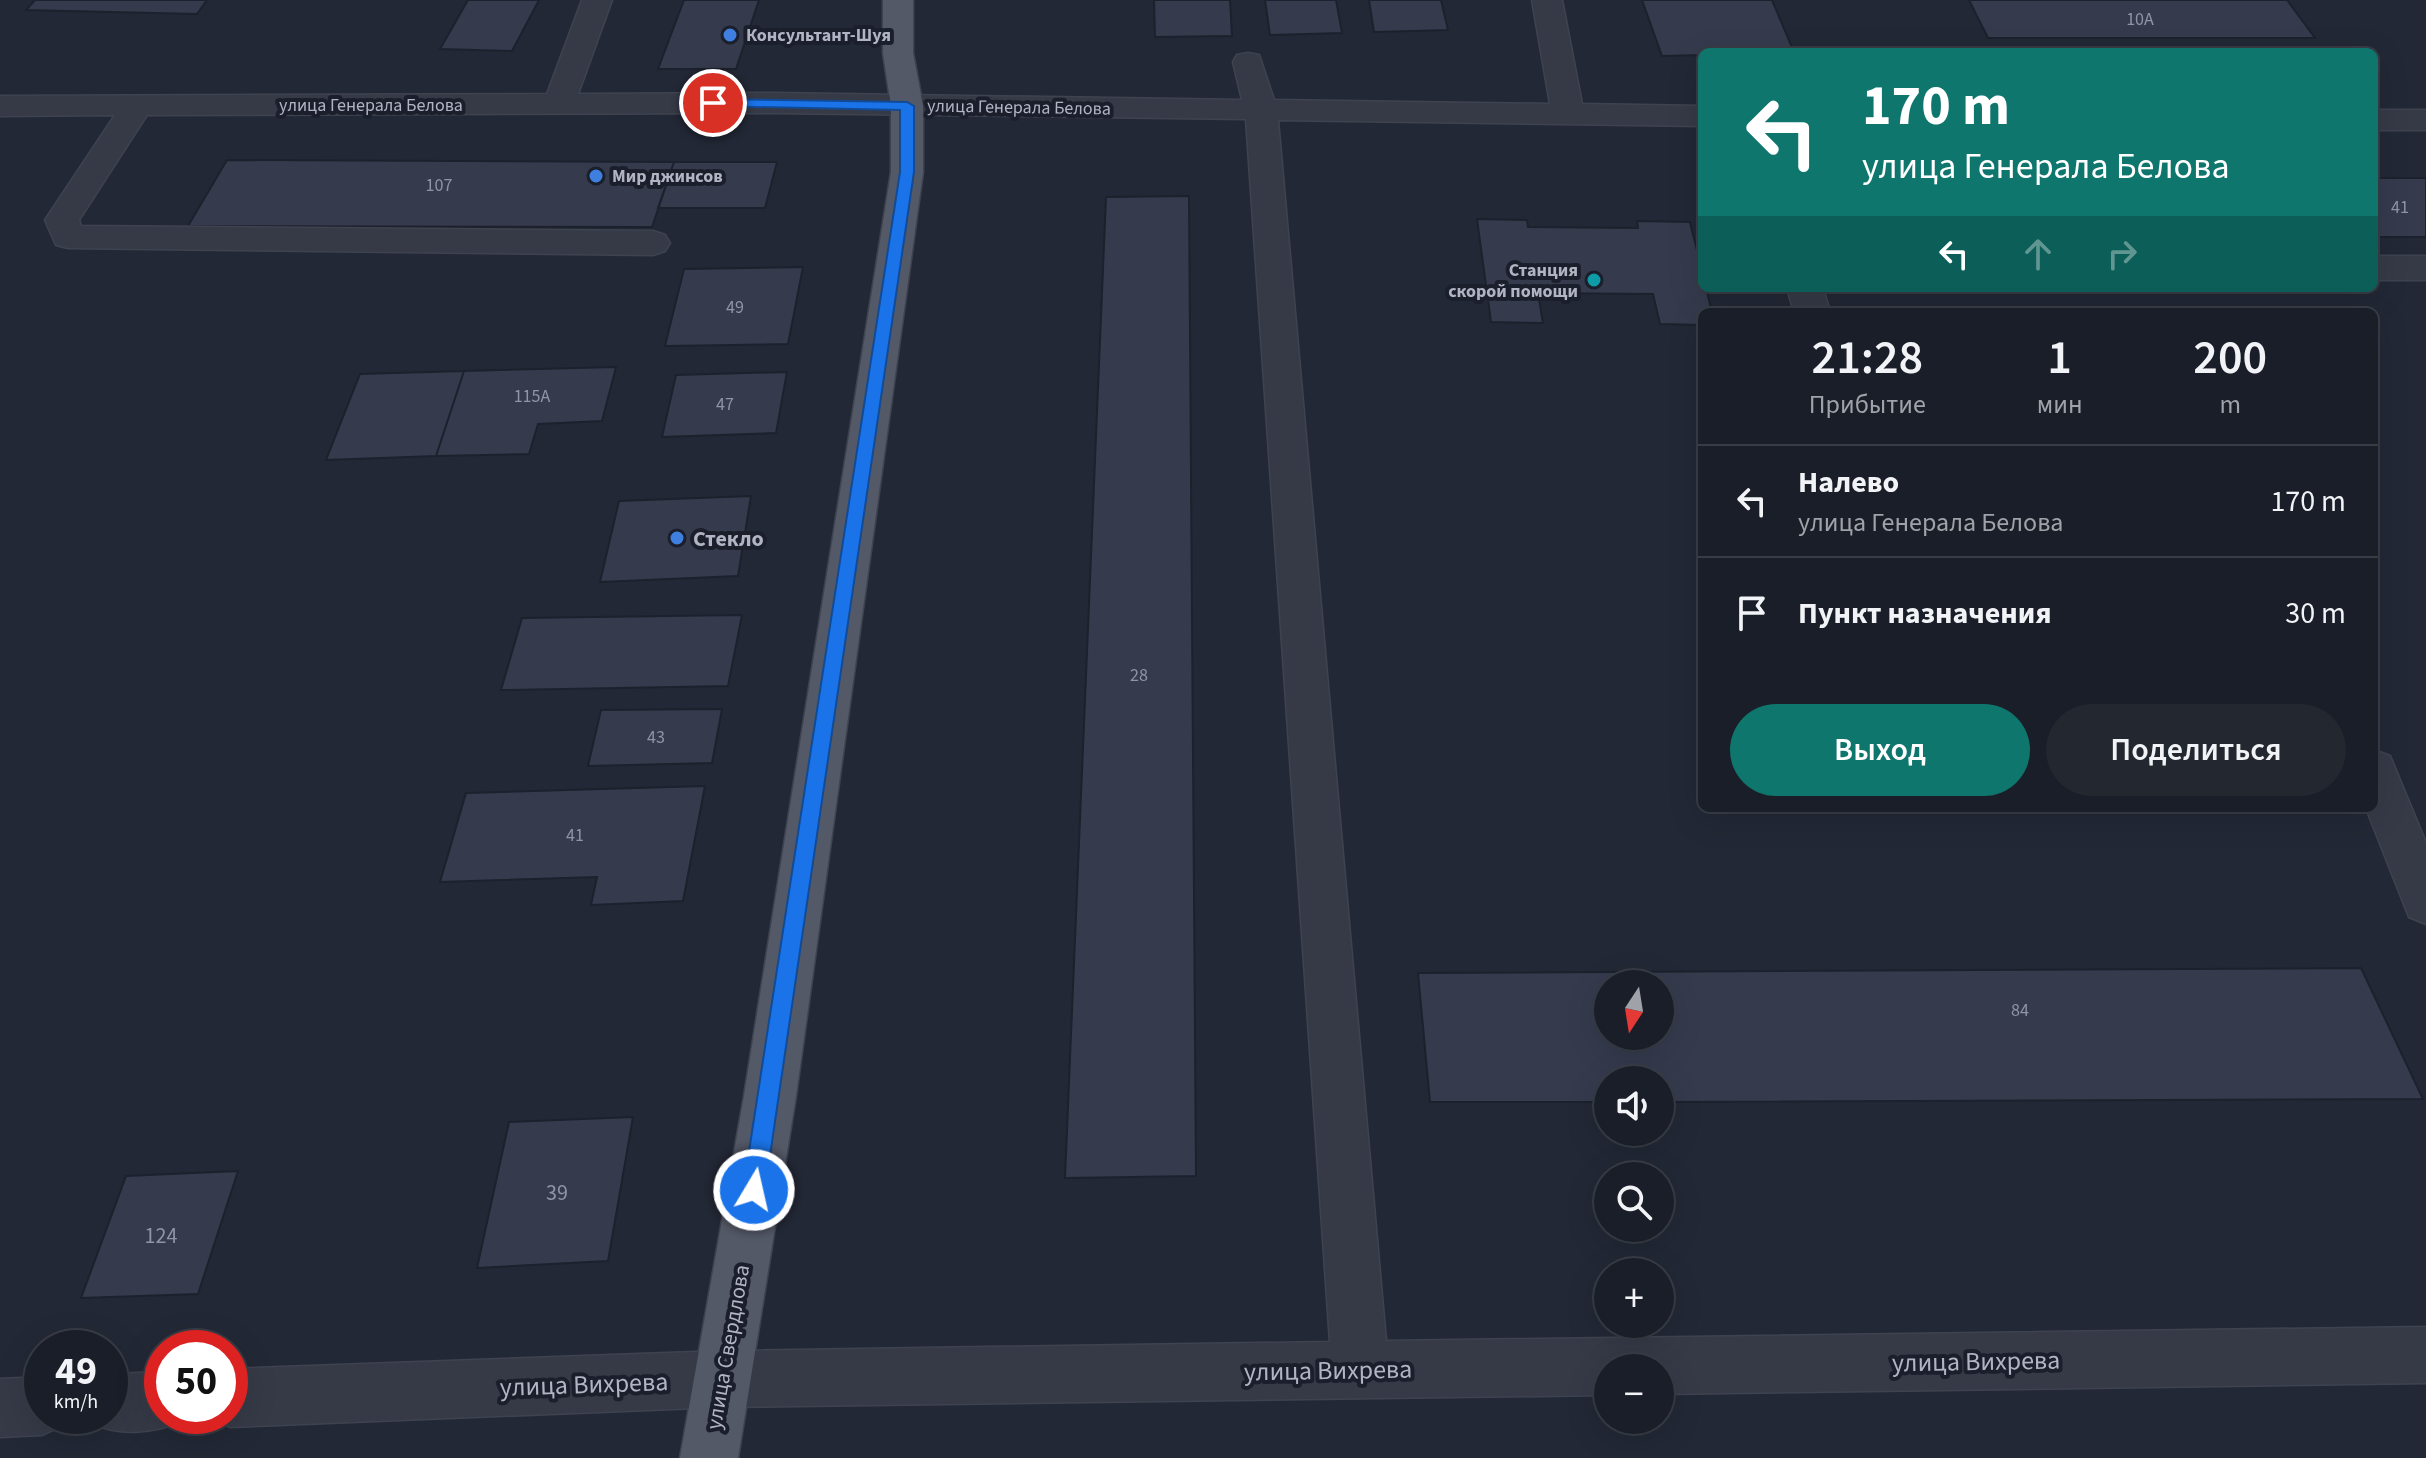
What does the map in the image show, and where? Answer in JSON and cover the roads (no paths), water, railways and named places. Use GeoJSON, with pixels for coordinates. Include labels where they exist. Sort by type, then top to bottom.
{"type":"FeatureCollection","features":[{"type":"Feature","properties":{"kind":"main road","name":"улица Свердлова"},"geometry":{"type":"LineString","coordinates":[[709,1458],[770,1096],[905,188],[907,106],[898,53],[898,0]]}},
{"type":"Feature","properties":{"kind":"street"},"geometry":{"type":"LineString","coordinates":[[559,104],[597,0]]}},
{"type":"Feature","properties":{"kind":"street"},"geometry":{"type":"LineString","coordinates":[[1547,0],[1568,114]]}},
{"type":"Feature","properties":{"kind":"street"},"geometry":{"type":"LineString","coordinates":[[1248,62],[1261,110],[1360,1369]]}},
{"type":"Feature","properties":{"kind":"street","name":"улица Генерала Белова"},"geometry":{"type":"LineString","coordinates":[[0,106],[907,106],[1698,116]]}},
{"type":"Feature","properties":{"kind":"street"},"geometry":{"type":"LineString","coordinates":[[137,106],[62,220],[68,237],[653,243]]}},
{"type":"Feature","properties":{"kind":"street"},"geometry":{"type":"LineString","coordinates":[[2378,120],[2426,120]]}},
{"type":"Feature","properties":{"kind":"street"},"geometry":{"type":"LineString","coordinates":[[2378,268],[2426,268]]}},
{"type":"Feature","properties":{"kind":"street"},"geometry":{"type":"LineString","coordinates":[[2378,780],[2426,902]]}},
{"type":"Feature","properties":{"kind":"street","name":"улица Вихрева"},"geometry":{"type":"LineString","coordinates":[[248,1397],[722,1379],[2426,1355]]}},
{"type":"Feature","properties":{"kind":"street"},"geometry":{"type":"LineString","coordinates":[[0,1408],[24,1407]]}},
{"type":"Feature","properties":{"kind":"place","name":"Консультант-Шуя"},"geometry":{"type":"Point","coordinates":[730,35]}},
{"type":"Feature","properties":{"kind":"place","name":"Мир джинсов"},"geometry":{"type":"Point","coordinates":[596,176]}},
{"type":"Feature","properties":{"kind":"place","name":"Станция скорой помощи"},"geometry":{"type":"Point","coordinates":[1594,280]}},
{"type":"Feature","properties":{"kind":"place","name":"Стекло"},"geometry":{"type":"Point","coordinates":[677,538]}}]}
